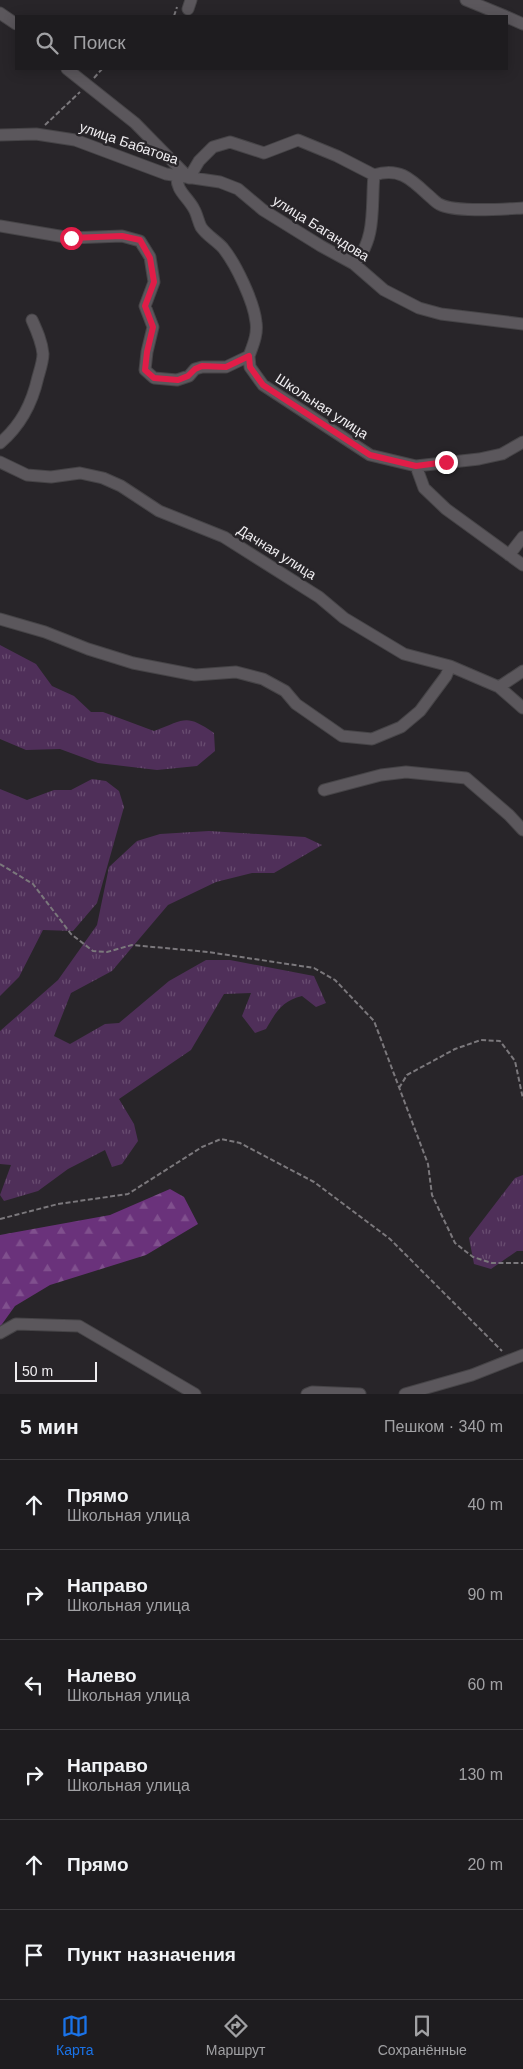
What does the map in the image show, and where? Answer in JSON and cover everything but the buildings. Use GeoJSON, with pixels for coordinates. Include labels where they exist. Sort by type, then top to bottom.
{"type":"FeatureCollection","features":[{"type":"Feature","properties":{"kind":"street"},"geometry":{"type":"LineString","coordinates":[[466,0],[501,15]]}},
{"type":"Feature","properties":{"kind":"street"},"geometry":{"type":"LineString","coordinates":[[0,13],[15,23]]}},
{"type":"Feature","properties":{"kind":"street"},"geometry":{"type":"LineString","coordinates":[[508,18],[523,24]]}},
{"type":"Feature","properties":{"kind":"street"},"geometry":{"type":"LineString","coordinates":[[68,70],[135,123],[183,177]]}},
{"type":"Feature","properties":{"kind":"street","name":"улица Бабатова"},"geometry":{"type":"LineString","coordinates":[[0,136],[36,134],[75,140],[166,174],[183,177]]}},
{"type":"Feature","properties":{"kind":"street"},"geometry":{"type":"LineString","coordinates":[[0,226],[71,238],[122,236],[140,240],[150,258],[154,282],[145,306],[153,327],[145,370],[154,378],[178,380],[188,376],[195,369],[202,366],[226,367],[249,356],[256,339],[256,323],[252,304],[241,280],[223,248],[202,228],[193,208],[177,185],[213,147],[230,142],[264,153],[298,140],[337,156],[374,175],[382,172],[398,172],[420,187],[439,205],[459,208],[523,208]]}},
{"type":"Feature","properties":{"kind":"street"},"geometry":{"type":"LineString","coordinates":[[354,264],[362,255],[372,227],[374,175]]}},
{"type":"Feature","properties":{"kind":"street","name":"улица Багандова"},"geometry":{"type":"LineString","coordinates":[[183,177],[220,182],[238,189],[263,210],[354,264],[384,290],[419,308],[441,314],[523,324]]}},
{"type":"Feature","properties":{"kind":"street"},"geometry":{"type":"LineString","coordinates":[[0,443],[14,431],[24,418],[35,392],[43,354],[40,338],[32,320]]}},
{"type":"Feature","properties":{"kind":"street","name":"Школьная улица"},"geometry":{"type":"LineString","coordinates":[[249,356],[250,367],[263,385],[370,455],[416,466],[479,459],[502,454],[523,442]]}},
{"type":"Feature","properties":{"kind":"street","name":"Дачная улица"},"geometry":{"type":"LineString","coordinates":[[0,462],[26,475],[51,477],[80,473],[103,478],[121,486],[159,511],[224,537],[319,597],[344,618],[404,654],[450,666],[499,687],[523,708]]}},
{"type":"Feature","properties":{"kind":"street"},"geometry":{"type":"LineString","coordinates":[[416,466],[424,488],[446,508],[523,565]]}},
{"type":"Feature","properties":{"kind":"street"},"geometry":{"type":"LineString","coordinates":[[509,555],[523,538]]}},
{"type":"Feature","properties":{"kind":"street"},"geometry":{"type":"LineString","coordinates":[[0,619],[45,632],[133,664],[195,675],[236,672],[263,679],[285,691],[296,704],[342,736],[372,739],[401,727],[420,711],[446,676],[450,666]]}},
{"type":"Feature","properties":{"kind":"street"},"geometry":{"type":"LineString","coordinates":[[499,687],[523,671]]}},
{"type":"Feature","properties":{"kind":"street"},"geometry":{"type":"LineString","coordinates":[[324,790],[381,775],[406,772],[466,778],[509,814],[523,830]]}},
{"type":"Feature","properties":{"kind":"street"},"geometry":{"type":"LineString","coordinates":[[0,1333],[16,1324],[79,1326],[194,1394]]}},
{"type":"Feature","properties":{"kind":"street"},"geometry":{"type":"LineString","coordinates":[[405,1394],[447,1383],[523,1355]]}},
{"type":"Feature","properties":{"kind":"street"},"geometry":{"type":"LineString","coordinates":[[307,1394],[312,1392],[360,1394]]}},
{"type":"Feature","properties":{"kind":"path"},"geometry":{"type":"LineString","coordinates":[[175,15],[186,4]]}},
{"type":"Feature","properties":{"kind":"path"},"geometry":{"type":"LineString","coordinates":[[36,134],[87,86]]}},
{"type":"Feature","properties":{"kind":"path"},"geometry":{"type":"LineString","coordinates":[[0,864],[33,884],[71,934],[93,951],[107,952],[132,946],[208,952],[314,968],[335,980],[374,1021],[428,1164],[432,1195],[455,1243],[473,1257],[492,1262],[523,1264]]}},
{"type":"Feature","properties":{"kind":"path"},"geometry":{"type":"LineString","coordinates":[[399,1088],[407,1075],[456,1048],[481,1040],[500,1041],[515,1061],[523,1099]]}},
{"type":"Feature","properties":{"kind":"path"},"geometry":{"type":"LineString","coordinates":[[0,1219],[58,1204],[128,1194],[202,1147],[221,1139],[240,1143],[314,1182],[390,1239],[511,1359]]}},
{"type":"Feature","properties":{"kind":"green space"},"geometry":{"type":"Polygon","coordinates":[[[0,645],[36,664],[52,686],[74,696],[91,712],[103,712],[154,731],[185,720],[197,723],[214,733],[215,751],[197,766],[157,770],[98,763],[60,749],[26,750],[0,739],[0,645]]]}},
{"type":"Feature","properties":{"kind":"green space"},"geometry":{"type":"Polygon","coordinates":[[[92,779],[106,781],[119,791],[124,807],[97,903],[73,931],[43,930],[19,977],[0,996],[0,789],[27,800],[54,790],[71,790],[92,779]]]}},
{"type":"Feature","properties":{"kind":"green space"},"geometry":{"type":"Polygon","coordinates":[[[209,831],[305,837],[322,845],[274,873],[252,873],[216,882],[168,905],[112,971],[71,993],[54,1036],[70,1044],[105,1024],[119,1023],[169,981],[206,960],[230,960],[314,976],[326,1003],[316,1007],[302,996],[295,998],[280,1008],[266,1029],[255,1033],[242,1016],[251,993],[224,994],[191,1050],[119,1099],[134,1124],[138,1141],[122,1164],[112,1167],[105,1150],[68,1169],[38,1191],[4,1201],[0,1195],[11,1165],[0,1164],[0,1031],[58,980],[97,925],[109,867],[137,841],[160,834],[209,831]]]}},
{"type":"Feature","properties":{"kind":"green space"},"geometry":{"type":"Polygon","coordinates":[[[523,1175],[523,1251],[517,1251],[491,1269],[474,1264],[469,1238],[515,1178],[523,1175]]]}},
{"type":"Feature","properties":{"kind":"green space"},"geometry":{"type":"Polygon","coordinates":[[[170,1189],[184,1197],[198,1224],[146,1255],[50,1285],[15,1306],[0,1327],[0,1235],[110,1215],[170,1189]]]}},
{"type":"Feature","properties":{"kind":"route"},"geometry":{"type":"LineString","coordinates":[[71,238],[122,236],[140,240],[150,258],[154,282],[145,306],[153,327],[145,370],[154,378],[178,380],[188,376],[195,369],[202,366],[226,367],[249,356],[250,367],[263,385],[370,455],[416,466],[446,462]]}}]}
